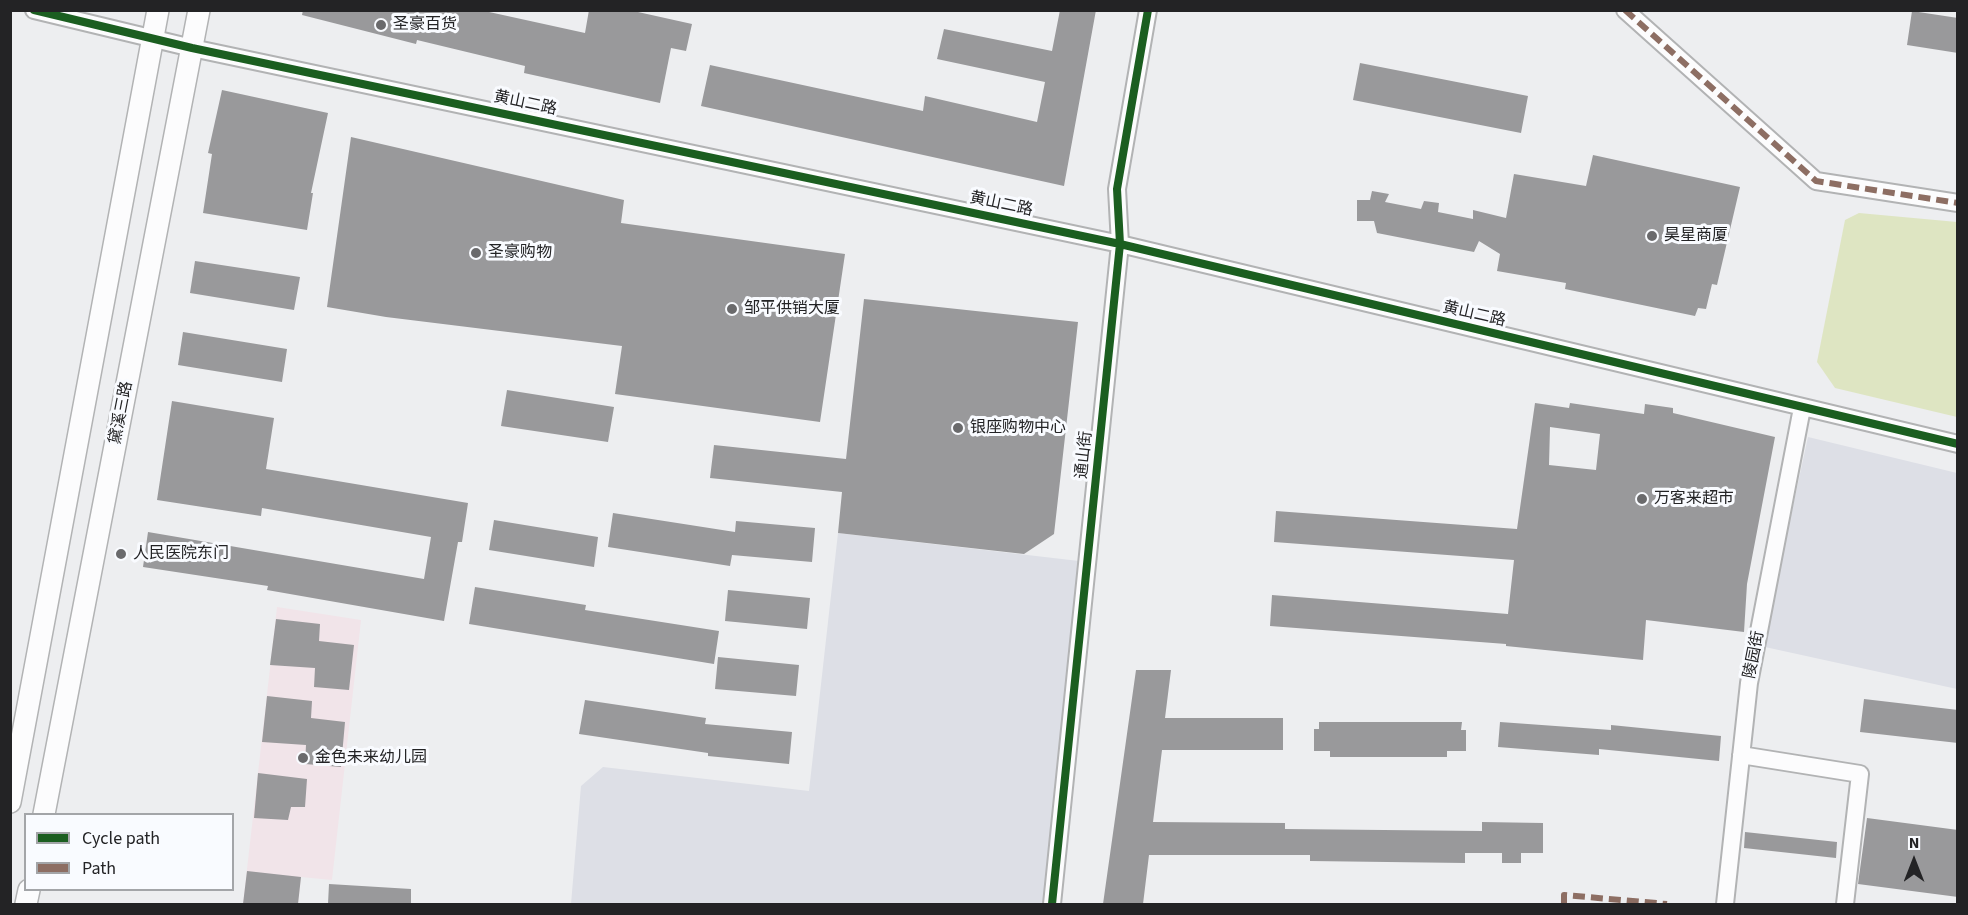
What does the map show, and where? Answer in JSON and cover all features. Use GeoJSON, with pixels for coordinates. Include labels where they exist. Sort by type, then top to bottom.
{"type":"FeatureCollection","features":[{"type":"Feature","properties":{"kind":"main road"},"geometry":{"type":"LineString","coordinates":[[10,802],[158,10]]}},
{"type":"Feature","properties":{"kind":"main road","name":"黛溪三路"},"geometry":{"type":"LineString","coordinates":[[44,813],[200,10]]}},
{"type":"Feature","properties":{"kind":"street","name":"黄山二路"},"geometry":{"type":"LineString","coordinates":[[34,10],[192,48],[1120,244],[1958,444]]}},
{"type":"Feature","properties":{"kind":"street","name":"通山街"},"geometry":{"type":"LineString","coordinates":[[1052,904],[1120,244],[1117,189],[1148,10]]}},
{"type":"Feature","properties":{"kind":"street"},"geometry":{"type":"LineString","coordinates":[[1625,10],[1816,181],[1958,203]]}},
{"type":"Feature","properties":{"kind":"street","name":"陵园街"},"geometry":{"type":"LineString","coordinates":[[1725,904],[1749,683],[1803,408]]}},
{"type":"Feature","properties":{"kind":"street"},"geometry":{"type":"LineString","coordinates":[[1741,755],[1860,774],[1845,904]]}},
{"type":"Feature","properties":{"kind":"shaded area"},"geometry":{"type":"Polygon","coordinates":[[[1808,437],[1957,473],[1957,689],[1765,647],[1771,607],[1808,437]]]}},
{"type":"Feature","properties":{"kind":"shaded area"},"geometry":{"type":"Polygon","coordinates":[[[838,533],[1079,561],[1044,904],[571,904],[581,786],[603,767],[809,791],[838,533]]]}},
{"type":"Feature","properties":{"kind":"shaded area","name":"金色未来幼儿园"},"geometry":{"type":"Polygon","coordinates":[[[277,607],[361,620],[332,880],[301,877],[298,904],[243,904],[277,607]]]}},
{"type":"Feature","properties":{"kind":"green space"},"geometry":{"type":"Polygon","coordinates":[[[1859,213],[1957,222],[1957,417],[1835,388],[1817,362],[1845,220],[1859,213]]]}},
{"type":"Feature","properties":{"kind":"building"},"geometry":{"type":"Polygon","coordinates":[[[303,10],[480,10],[585,33],[589,10],[629,10],[692,24],[686,51],[671,48],[660,103],[524,73],[525,66],[417,40],[416,44],[302,15],[303,10]]]}},
{"type":"Feature","properties":{"kind":"building"},"geometry":{"type":"Polygon","coordinates":[[[1060,10],[1096,10],[1064,186],[701,106],[710,65],[923,111],[925,96],[1037,122],[1045,82],[937,59],[944,29],[1052,51],[1060,10]]]}},
{"type":"Feature","properties":{"kind":"building"},"geometry":{"type":"Polygon","coordinates":[[[1912,11],[1958,18],[1958,53],[1907,45],[1912,11]]]}},
{"type":"Feature","properties":{"kind":"building"},"geometry":{"type":"Polygon","coordinates":[[[1360,63],[1528,96],[1521,133],[1353,100],[1360,63]]]}},
{"type":"Feature","properties":{"kind":"building"},"geometry":{"type":"Polygon","coordinates":[[[222,90],[328,113],[311,193],[313,193],[307,230],[203,213],[212,154],[208,153],[222,90]]]}},
{"type":"Feature","properties":{"kind":"building"},"geometry":{"type":"Polygon","coordinates":[[[351,137],[624,200],[621,223],[845,254],[820,422],[615,394],[622,346],[386,317],[327,307],[351,137]]]}},
{"type":"Feature","properties":{"kind":"building","name":"昊星商厦"},"geometry":{"type":"Polygon","coordinates":[[[1593,155],[1740,187],[1717,285],[1712,284],[1706,309],[1698,308],[1695,316],[1565,289],[1566,283],[1497,271],[1500,254],[1479,241],[1474,252],[1377,233],[1374,221],[1357,221],[1357,200],[1370,200],[1372,191],[1389,194],[1385,202],[1421,209],[1424,201],[1439,203],[1438,212],[1473,219],[1473,210],[1506,218],[1514,174],[1586,186],[1593,155]]]}},
{"type":"Feature","properties":{"kind":"building"},"geometry":{"type":"Polygon","coordinates":[[[195,261],[300,277],[294,310],[190,293],[195,261]]]}},
{"type":"Feature","properties":{"kind":"building","name":"银座购物中心"},"geometry":{"type":"Polygon","coordinates":[[[864,299],[1078,322],[1054,534],[1024,554],[838,533],[842,492],[710,478],[714,445],[846,459],[864,299]]]}},
{"type":"Feature","properties":{"kind":"building"},"geometry":{"type":"Polygon","coordinates":[[[183,332],[287,349],[282,382],[178,365],[183,332]]]}},
{"type":"Feature","properties":{"kind":"building"},"geometry":{"type":"Polygon","coordinates":[[[507,390],[614,407],[608,442],[501,426],[507,390]]]}},
{"type":"Feature","properties":{"kind":"building"},"geometry":{"type":"Polygon","coordinates":[[[172,401],[274,418],[266,469],[468,503],[462,542],[458,542],[444,621],[267,590],[268,586],[143,567],[148,532],[424,579],[431,537],[262,508],[261,516],[157,500],[172,401]]]}},
{"type":"Feature","properties":{"kind":"building","name":"万客来超市"},"geometry":{"type":"Polygon","coordinates":[[[1535,403],[1569,408],[1570,403],[1644,414],[1645,404],[1673,408],[1673,413],[1775,437],[1747,584],[1744,632],[1646,620],[1643,660],[1506,646],[1506,644],[1270,626],[1272,595],[1508,614],[1514,560],[1274,542],[1276,511],[1517,529],[1535,403]],[[1550,427],[1549,465],[1596,470],[1600,434],[1550,427]]]}},
{"type":"Feature","properties":{"kind":"building"},"geometry":{"type":"Polygon","coordinates":[[[613,513],[735,532],[736,521],[815,528],[812,562],[732,555],[730,566],[608,547],[613,513]]]}},
{"type":"Feature","properties":{"kind":"building"},"geometry":{"type":"Polygon","coordinates":[[[494,520],[598,537],[594,567],[489,550],[494,520]]]}},
{"type":"Feature","properties":{"kind":"building"},"geometry":{"type":"Polygon","coordinates":[[[475,587],[586,605],[585,610],[719,631],[714,664],[469,624],[475,587]]]}},
{"type":"Feature","properties":{"kind":"building"},"geometry":{"type":"Polygon","coordinates":[[[728,590],[810,598],[807,629],[725,621],[728,590]]]}},
{"type":"Feature","properties":{"kind":"building"},"geometry":{"type":"Polygon","coordinates":[[[276,619],[320,624],[319,641],[354,645],[349,690],[314,687],[315,668],[270,665],[276,619]]]}},
{"type":"Feature","properties":{"kind":"building"},"geometry":{"type":"Polygon","coordinates":[[[718,657],[799,665],[796,696],[715,689],[718,657]]]}},
{"type":"Feature","properties":{"kind":"building"},"geometry":{"type":"Polygon","coordinates":[[[1136,670],[1171,670],[1165,718],[1283,718],[1283,750],[1162,750],[1153,822],[1285,823],[1285,829],[1482,831],[1482,822],[1543,823],[1543,853],[1521,853],[1521,863],[1502,863],[1502,853],[1465,853],[1465,863],[1310,861],[1310,855],[1149,855],[1143,904],[1103,904],[1136,670]]]}},
{"type":"Feature","properties":{"kind":"building"},"geometry":{"type":"Polygon","coordinates":[[[267,696],[312,701],[311,718],[345,722],[341,767],[305,764],[306,745],[262,742],[267,696]]]}},
{"type":"Feature","properties":{"kind":"building"},"geometry":{"type":"Polygon","coordinates":[[[1864,699],[1958,710],[1958,743],[1860,732],[1864,699]]]}},
{"type":"Feature","properties":{"kind":"building"},"geometry":{"type":"Polygon","coordinates":[[[585,700],[706,718],[705,724],[792,732],[789,764],[708,756],[708,753],[579,734],[585,700]]]}},
{"type":"Feature","properties":{"kind":"building"},"geometry":{"type":"Polygon","coordinates":[[[1319,722],[1462,722],[1461,730],[1466,730],[1466,751],[1447,751],[1447,757],[1330,757],[1330,751],[1314,751],[1314,729],[1319,729],[1319,722]]]}},
{"type":"Feature","properties":{"kind":"building"},"geometry":{"type":"Polygon","coordinates":[[[1500,722],[1611,730],[1611,725],[1721,736],[1719,761],[1599,749],[1599,755],[1498,747],[1500,722]]]}},
{"type":"Feature","properties":{"kind":"building"},"geometry":{"type":"Polygon","coordinates":[[[258,773],[307,779],[305,807],[291,807],[288,820],[254,818],[258,773]]]}},
{"type":"Feature","properties":{"kind":"building"},"geometry":{"type":"Polygon","coordinates":[[[1867,818],[1958,830],[1958,897],[1858,884],[1867,818]]]}},
{"type":"Feature","properties":{"kind":"building"},"geometry":{"type":"Polygon","coordinates":[[[1745,832],[1837,842],[1836,858],[1744,848],[1745,832]]]}},
{"type":"Feature","properties":{"kind":"building"},"geometry":{"type":"Polygon","coordinates":[[[247,871],[301,877],[298,904],[243,904],[247,871]]]}},
{"type":"Feature","properties":{"kind":"building"},"geometry":{"type":"Polygon","coordinates":[[[329,884],[411,889],[411,904],[328,904],[329,884]]]}},
{"type":"Feature","properties":{"kind":"marked path"},"geometry":{"type":"LineString","coordinates":[[1625,10],[1816,181],[1958,203]]}},
{"type":"Feature","properties":{"kind":"marked path"},"geometry":{"type":"LineString","coordinates":[[1564,904],[1564,895],[1667,904]]}},
{"type":"Feature","properties":{"kind":"cycle path"},"geometry":{"type":"LineString","coordinates":[[34,10],[192,48],[1120,244],[1958,444]]}},
{"type":"Feature","properties":{"kind":"cycle path"},"geometry":{"type":"LineString","coordinates":[[1052,904],[1120,244],[1117,189],[1148,10]]}},
{"type":"Feature","properties":{"kind":"place","name":"圣豪百货"},"geometry":{"type":"Point","coordinates":[381,25]}},
{"type":"Feature","properties":{"kind":"place","name":"昊星商厦"},"geometry":{"type":"Point","coordinates":[1652,236]}},
{"type":"Feature","properties":{"kind":"place","name":"圣豪购物"},"geometry":{"type":"Point","coordinates":[476,253]}},
{"type":"Feature","properties":{"kind":"place","name":"邹平供销大厦"},"geometry":{"type":"Point","coordinates":[732,309]}},
{"type":"Feature","properties":{"kind":"place","name":"银座购物中心"},"geometry":{"type":"Point","coordinates":[958,428]}},
{"type":"Feature","properties":{"kind":"place","name":"万客来超市"},"geometry":{"type":"Point","coordinates":[1642,499]}},
{"type":"Feature","properties":{"kind":"place","name":"人民医院东门"},"geometry":{"type":"Point","coordinates":[121,554]}},
{"type":"Feature","properties":{"kind":"place","name":"金色未来幼儿园"},"geometry":{"type":"Point","coordinates":[303,758]}}]}
